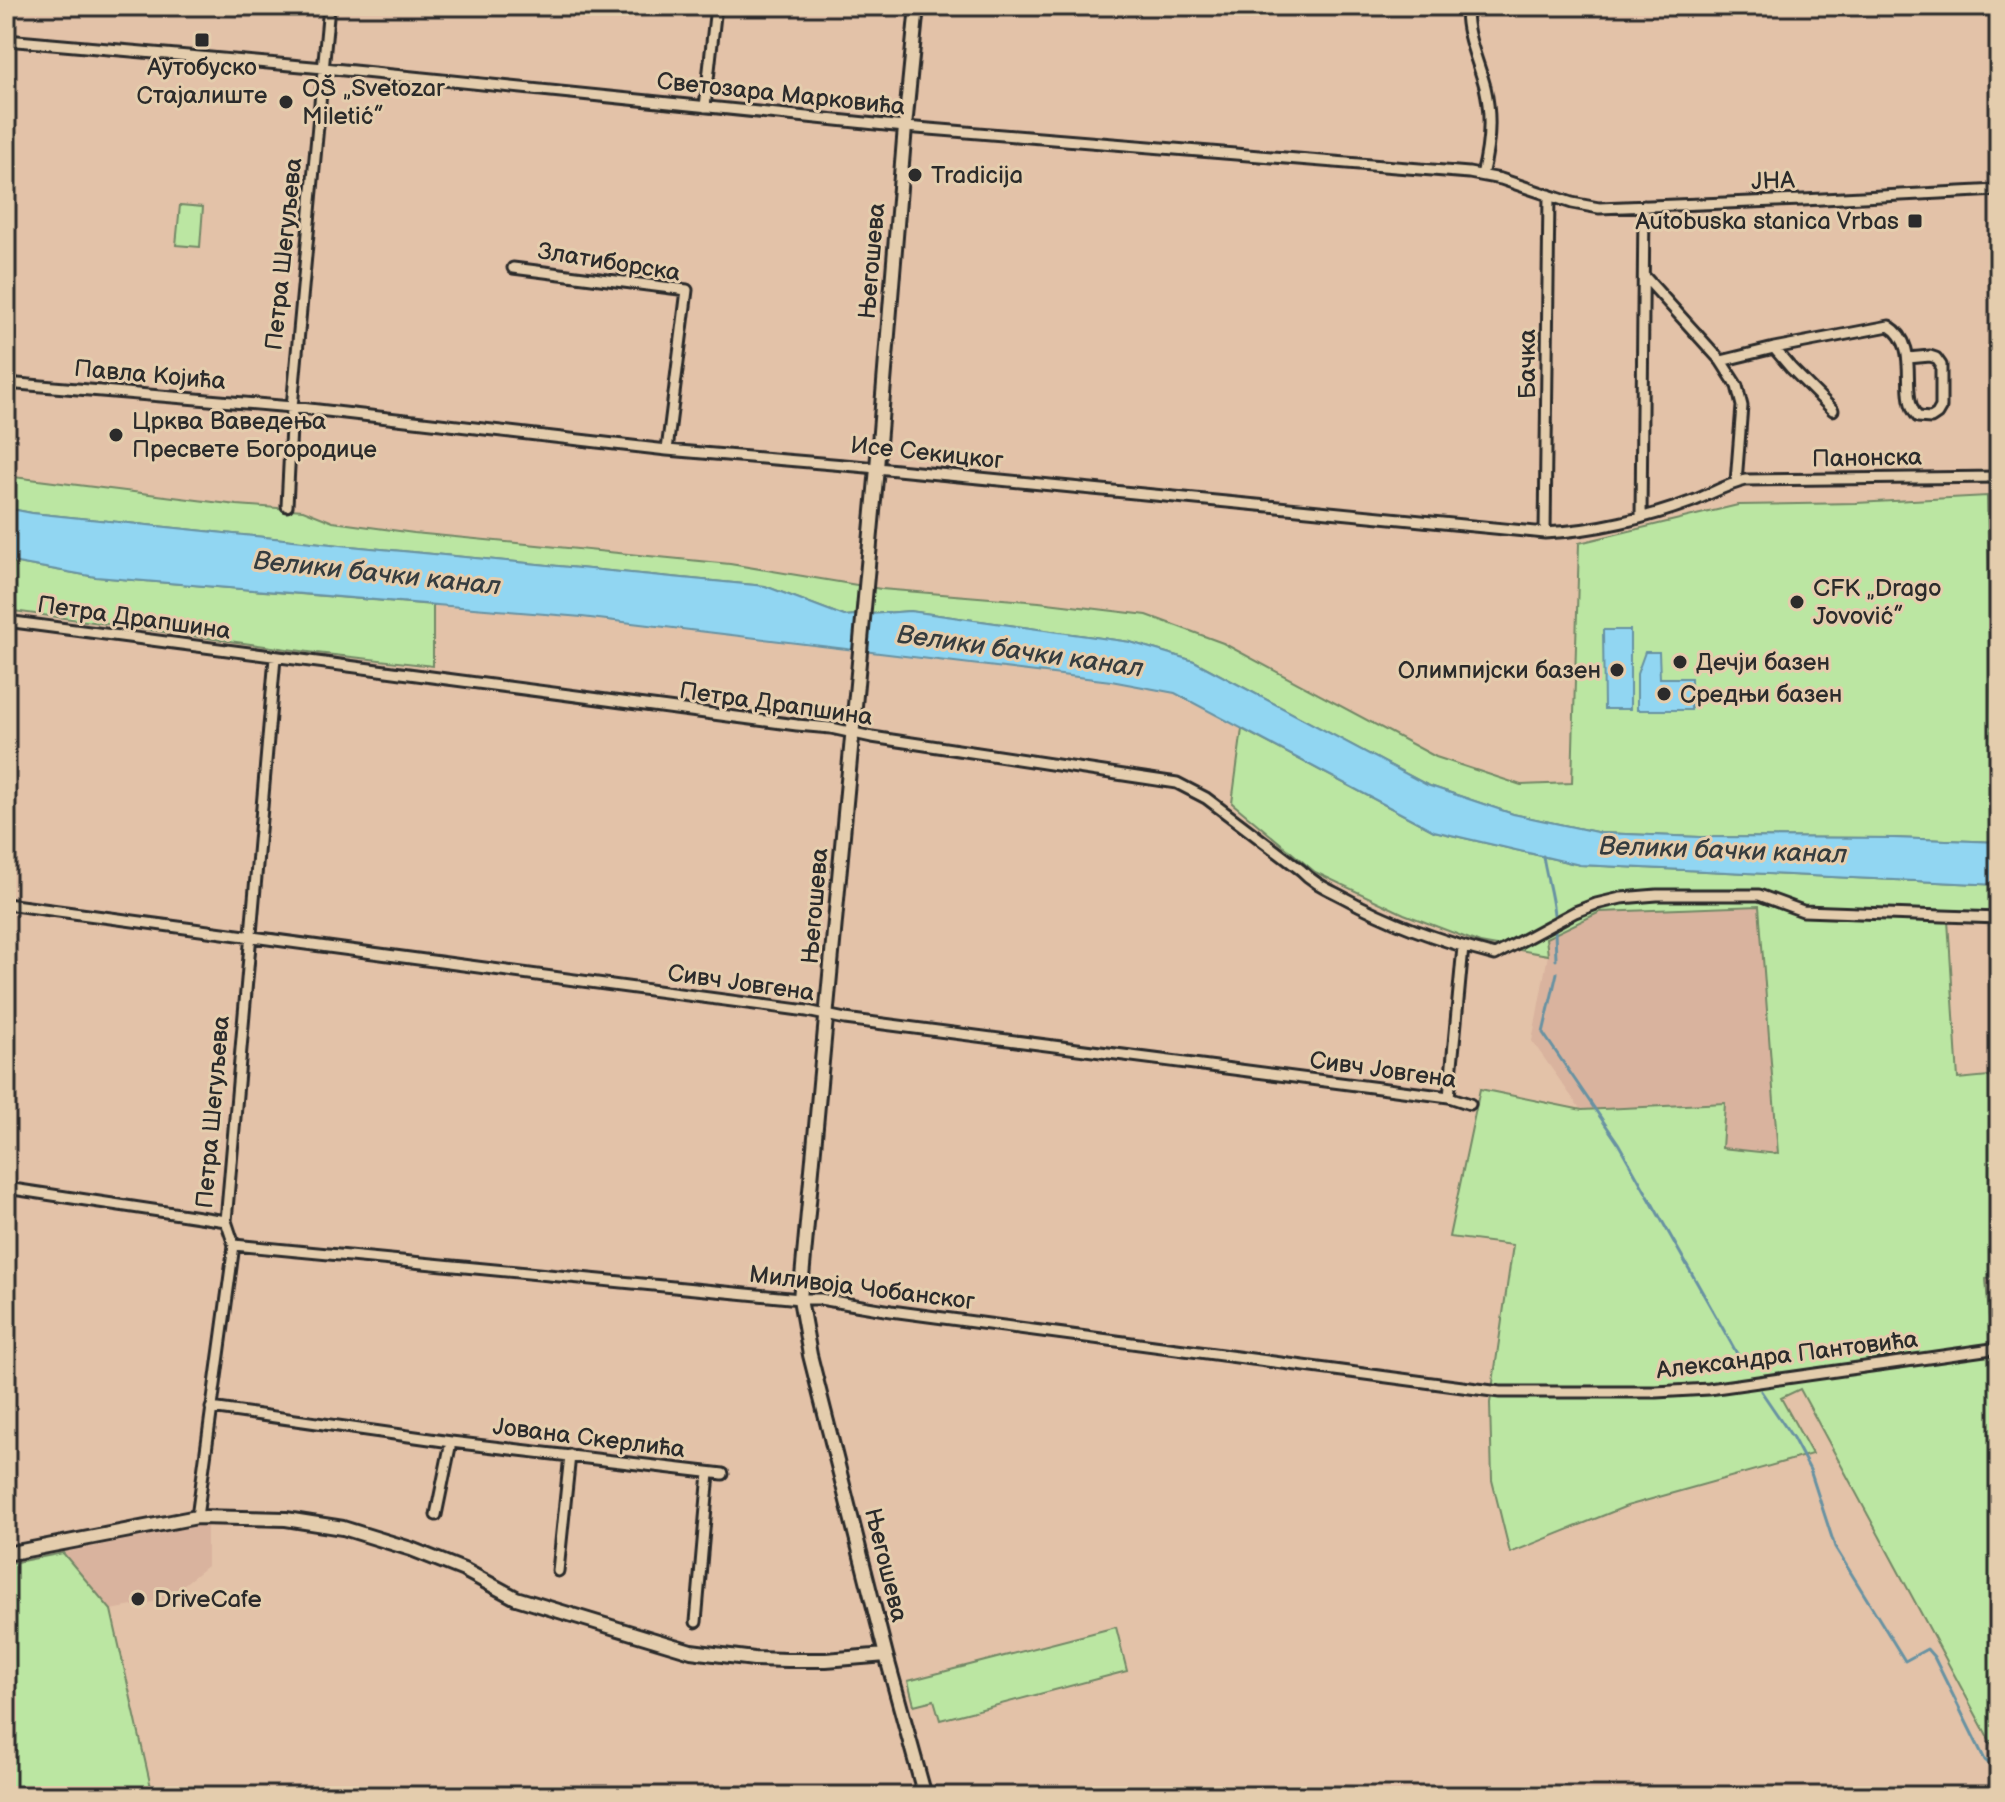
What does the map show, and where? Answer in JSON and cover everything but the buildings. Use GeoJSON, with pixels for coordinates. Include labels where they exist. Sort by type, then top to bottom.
{"type":"FeatureCollection","features":[{"type":"Feature","properties":{"kind":"street","name":"Петра Шегуљева"},"geometry":{"type":"LineString","coordinates":[[287,506],[292,407],[329,6]]}},
{"type":"Feature","properties":{"kind":"street"},"geometry":{"type":"LineString","coordinates":[[705,107],[716,6]]}},
{"type":"Feature","properties":{"kind":"street","name":"Његошева"},"geometry":{"type":"LineString","coordinates":[[917,6],[800,1299],[810,1355],[925,1796]]}},
{"type":"Feature","properties":{"kind":"street"},"geometry":{"type":"LineString","coordinates":[[1467,6],[1468,27],[1490,116],[1488,152],[1482,175]]}},
{"type":"Feature","properties":{"kind":"street","name":"Светозара Марковића"},"geometry":{"type":"LineString","coordinates":[[6,40],[324,68],[905,127],[1482,175],[1549,195]]}},
{"type":"Feature","properties":{"kind":"street","name":"ЈНА"},"geometry":{"type":"LineString","coordinates":[[1549,195],[1589,207],[1999,190]]}},
{"type":"Feature","properties":{"kind":"street","name":"Бачка"},"geometry":{"type":"LineString","coordinates":[[1545,533],[1549,195]]}},
{"type":"Feature","properties":{"kind":"street"},"geometry":{"type":"LineString","coordinates":[[1641,516],[1644,206]]}},
{"type":"Feature","properties":{"kind":"street","name":"Златиборска"},"geometry":{"type":"LineString","coordinates":[[513,268],[687,290],[667,450]]}},
{"type":"Feature","properties":{"kind":"street"},"geometry":{"type":"LineString","coordinates":[[1645,277],[1721,361],[1737,386],[1742,406],[1736,482]]}},
{"type":"Feature","properties":{"kind":"street","name":"Панонска"},"geometry":{"type":"LineString","coordinates":[[1721,361],[1886,326],[1893,328],[1901,337],[1908,358],[1912,409],[1918,417],[1931,418],[1942,404],[1941,365],[1930,356],[1908,358]]}},
{"type":"Feature","properties":{"kind":"street","name":"Панонска"},"geometry":{"type":"LineString","coordinates":[[1774,348],[1833,410]]}},
{"type":"Feature","properties":{"kind":"street","name":"Павла Којића"},"geometry":{"type":"LineString","coordinates":[[6,383],[292,407]]}},
{"type":"Feature","properties":{"kind":"street","name":"Исе Секицког"},"geometry":{"type":"LineString","coordinates":[[292,407],[667,450],[1560,533]]}},
{"type":"Feature","properties":{"kind":"street","name":"Панонска"},"geometry":{"type":"LineString","coordinates":[[1560,533],[1641,516],[1746,480],[1999,477]]}},
{"type":"Feature","properties":{"kind":"street","name":"Петра Драпшина"},"geometry":{"type":"LineString","coordinates":[[6,621],[853,732],[887,740],[1177,783],[1206,798],[1312,881],[1361,907],[1463,947],[1495,955],[1596,904],[1657,895],[1759,895],[1803,911],[1999,918]]}},
{"type":"Feature","properties":{"kind":"street","name":"Петра Шегуљева"},"geometry":{"type":"LineString","coordinates":[[197,1517],[234,1245],[226,1221],[275,658]]}},
{"type":"Feature","properties":{"kind":"street","name":"Сивч Јовгена"},"geometry":{"type":"LineString","coordinates":[[6,904],[1449,1097],[1470,1104]]}},
{"type":"Feature","properties":{"kind":"street"},"geometry":{"type":"LineString","coordinates":[[1449,1097],[1463,947]]}},
{"type":"Feature","properties":{"kind":"street"},"geometry":{"type":"LineString","coordinates":[[6,1188],[226,1221]]}},
{"type":"Feature","properties":{"kind":"street","name":"Миливоја Чобанског"},"geometry":{"type":"LineString","coordinates":[[234,1245],[820,1299],[1484,1391]]}},
{"type":"Feature","properties":{"kind":"street","name":"Александра Пантовића"},"geometry":{"type":"LineString","coordinates":[[1484,1391],[1656,1392],[1709,1389],[1999,1348]]}},
{"type":"Feature","properties":{"kind":"street","name":"Јована Скерлића"},"geometry":{"type":"LineString","coordinates":[[211,1408],[451,1442],[723,1474]]}},
{"type":"Feature","properties":{"kind":"street"},"geometry":{"type":"LineString","coordinates":[[436,1515],[451,1442]]}},
{"type":"Feature","properties":{"kind":"street"},"geometry":{"type":"LineString","coordinates":[[558,1571],[570,1455]]}},
{"type":"Feature","properties":{"kind":"street"},"geometry":{"type":"LineString","coordinates":[[696,1622],[709,1473]]}},
{"type":"Feature","properties":{"kind":"street"},"geometry":{"type":"LineString","coordinates":[[6,1554],[197,1517],[286,1519],[343,1528],[411,1549],[464,1570],[516,1598],[691,1651],[787,1660],[886,1655]]}},
{"type":"Feature","properties":{"kind":"shaded area"},"geometry":{"type":"Polygon","coordinates":[[[1759,906],[1779,1154],[1722,1148],[1725,1103],[1581,1110],[1532,1041],[1548,955],[1546,938],[1600,912],[1759,906]]]}},
{"type":"Feature","properties":{"kind":"shaded area"},"geometry":{"type":"Polygon","coordinates":[[[207,1524],[207,1566],[164,1600],[111,1610],[63,1553],[207,1524]]]}},
{"type":"Feature","properties":{"kind":"green space"},"geometry":{"type":"Polygon","coordinates":[[[180,205],[203,207],[200,247],[176,245],[180,205]]]}},
{"type":"Feature","properties":{"kind":"green space"},"geometry":{"type":"Polygon","coordinates":[[[6,476],[237,505],[303,510],[333,522],[414,533],[730,564],[881,589],[1039,602],[1147,615],[1223,643],[1436,757],[1521,785],[1572,783],[1579,543],[1738,505],[1987,496],[1994,802],[1999,804],[1999,842],[1601,833],[1513,814],[1427,785],[1194,661],[1130,642],[910,611],[844,616],[765,586],[32,513],[6,508],[6,476]]]}},
{"type":"Feature","properties":{"kind":"green space"},"geometry":{"type":"Polygon","coordinates":[[[6,561],[96,577],[433,605],[433,666],[6,610],[6,561]]]}},
{"type":"Feature","properties":{"kind":"green space"},"geometry":{"type":"Polygon","coordinates":[[[1242,729],[1434,831],[1580,865],[1999,885],[1999,925],[1948,920],[1958,1079],[1999,1075],[1999,1275],[1986,1279],[1992,1357],[1999,1357],[1999,1754],[1800,1389],[1781,1398],[1812,1454],[1627,1506],[1510,1553],[1492,1480],[1490,1403],[1513,1245],[1449,1237],[1480,1089],[1582,1110],[1725,1103],[1722,1148],[1778,1154],[1759,906],[1600,912],[1546,938],[1548,955],[1480,943],[1404,914],[1315,872],[1232,803],[1242,729]]]}},
{"type":"Feature","properties":{"kind":"green space"},"geometry":{"type":"Polygon","coordinates":[[[63,1553],[111,1610],[153,1796],[6,1796],[6,1564],[63,1553]]]}},
{"type":"Feature","properties":{"kind":"green space"},"geometry":{"type":"Polygon","coordinates":[[[1116,1627],[1127,1671],[940,1720],[934,1700],[914,1705],[908,1681],[1116,1627]]]}},
{"type":"Feature","properties":{"kind":"water","name":"Велики бачки канал"},"geometry":{"type":"Polygon","coordinates":[[[6,508],[350,546],[765,586],[844,616],[910,611],[1130,642],[1194,661],[1427,785],[1513,814],[1601,833],[1999,842],[1999,885],[1580,865],[1434,831],[1175,693],[1111,681],[582,617],[96,577],[6,561],[6,508]]]}},
{"type":"Feature","properties":{"kind":"water","name":"Олимпијски базен"},"geometry":{"type":"Polygon","coordinates":[[[1603,630],[1630,630],[1630,709],[1604,709],[1603,630]]]}},
{"type":"Feature","properties":{"kind":"water","name":"Средњи базен"},"geometry":{"type":"Polygon","coordinates":[[[1645,652],[1659,652],[1660,678],[1691,678],[1691,710],[1637,710],[1637,674],[1645,652]]]}},
{"type":"Feature","properties":{"kind":"waterway"},"geometry":{"type":"LineString","coordinates":[[1543,856],[1554,914]]}},
{"type":"Feature","properties":{"kind":"waterway"},"geometry":{"type":"LineString","coordinates":[[1555,930],[1556,960]]}},
{"type":"Feature","properties":{"kind":"waterway"},"geometry":{"type":"LineString","coordinates":[[1557,973],[1543,1033],[1618,1143],[1744,1366]]}},
{"type":"Feature","properties":{"kind":"waterway"},"geometry":{"type":"LineString","coordinates":[[1761,1391],[1793,1438],[1810,1470],[1835,1547],[1905,1661],[1927,1649],[1934,1657],[1985,1760],[1999,1772]]}},
{"type":"Feature","properties":{"kind":"place","name":"Аутобуско Стајалиште"},"geometry":{"type":"Point","coordinates":[202,40]}},
{"type":"Feature","properties":{"kind":"place","name":"OŠ „Svetozar Miletić”"},"geometry":{"type":"Point","coordinates":[286,102]}},
{"type":"Feature","properties":{"kind":"place","name":"Tradicija"},"geometry":{"type":"Point","coordinates":[915,175]}},
{"type":"Feature","properties":{"kind":"place","name":"Autobuska stanica Vrbas"},"geometry":{"type":"Point","coordinates":[1915,221]}},
{"type":"Feature","properties":{"kind":"place","name":"Црква Ваведења Пресвете Богородице"},"geometry":{"type":"Point","coordinates":[116,435]}},
{"type":"Feature","properties":{"kind":"place","name":"CFK „Drago Jovović”"},"geometry":{"type":"Point","coordinates":[1797,602]}},
{"type":"Feature","properties":{"kind":"place","name":"Дечји базен"},"geometry":{"type":"Point","coordinates":[1680,662]}},
{"type":"Feature","properties":{"kind":"place","name":"Олимпијски базен"},"geometry":{"type":"Point","coordinates":[1617,670]}},
{"type":"Feature","properties":{"kind":"place","name":"Средњи базен"},"geometry":{"type":"Point","coordinates":[1664,694]}},
{"type":"Feature","properties":{"kind":"place","name":"DriveCafe"},"geometry":{"type":"Point","coordinates":[138,1599]}}]}
